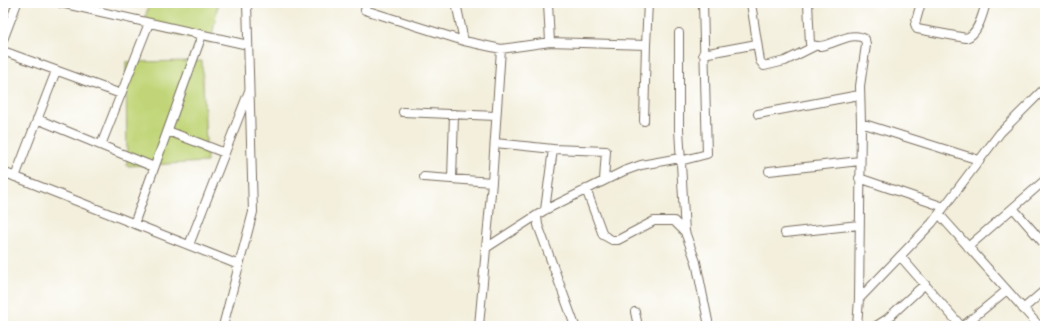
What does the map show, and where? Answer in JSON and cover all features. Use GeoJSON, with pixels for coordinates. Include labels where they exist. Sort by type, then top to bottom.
{"type":"FeatureCollection","features":[{"type":"Feature","properties":{"kind":"street"},"geometry":{"type":"LineString","coordinates":[[3,40],[17,3]]}},
{"type":"Feature","properties":{"kind":"street"},"geometry":{"type":"LineString","coordinates":[[61,3],[248,45]]}},
{"type":"Feature","properties":{"kind":"street"},"geometry":{"type":"LineString","coordinates":[[223,326],[253,212],[248,3]]}},
{"type":"Feature","properties":{"kind":"street"},"geometry":{"type":"LineString","coordinates":[[456,3],[464,41]]}},
{"type":"Feature","properties":{"kind":"street"},"geometry":{"type":"LineString","coordinates":[[548,3],[550,42]]}},
{"type":"Feature","properties":{"kind":"street"},"geometry":{"type":"LineString","coordinates":[[644,121],[648,3]]}},
{"type":"Feature","properties":{"kind":"street"},"geometry":{"type":"LineString","coordinates":[[486,248],[545,210],[624,171],[641,165],[680,160],[707,154],[703,54],[703,3]]}},
{"type":"Feature","properties":{"kind":"street"},"geometry":{"type":"LineString","coordinates":[[751,3],[760,61],[764,66],[785,62],[815,46]]}},
{"type":"Feature","properties":{"kind":"street"},"geometry":{"type":"LineString","coordinates":[[808,3],[810,44],[819,47],[857,37],[864,39],[866,45],[859,95],[861,123],[859,178],[859,299],[857,326]]}},
{"type":"Feature","properties":{"kind":"street"},"geometry":{"type":"LineString","coordinates":[[921,3],[915,24],[916,29],[966,38],[973,34],[977,28],[986,3]]}},
{"type":"Feature","properties":{"kind":"street"},"geometry":{"type":"LineString","coordinates":[[365,10],[464,41],[501,49],[550,42],[646,45]]}},
{"type":"Feature","properties":{"kind":"street"},"geometry":{"type":"LineString","coordinates":[[101,145],[149,23]]}},
{"type":"Feature","properties":{"kind":"street"},"geometry":{"type":"LineString","coordinates":[[679,33],[680,160],[685,232],[696,262],[709,326]]}},
{"type":"Feature","properties":{"kind":"street"},"geometry":{"type":"LineString","coordinates":[[134,224],[202,35]]}},
{"type":"Feature","properties":{"kind":"street"},"geometry":{"type":"LineString","coordinates":[[703,54],[758,44]]}},
{"type":"Feature","properties":{"kind":"street"},"geometry":{"type":"LineString","coordinates":[[479,326],[492,182],[501,49]]}},
{"type":"Feature","properties":{"kind":"street"},"geometry":{"type":"LineString","coordinates":[[3,51],[121,94]]}},
{"type":"Feature","properties":{"kind":"street"},"geometry":{"type":"LineString","coordinates":[[15,177],[56,70]]}},
{"type":"Feature","properties":{"kind":"street"},"geometry":{"type":"LineString","coordinates":[[189,245],[250,88]]}},
{"type":"Feature","properties":{"kind":"street"},"geometry":{"type":"LineString","coordinates":[[859,299],[941,211],[978,160],[1000,133],[1045,88]]}},
{"type":"Feature","properties":{"kind":"street"},"geometry":{"type":"LineString","coordinates":[[758,114],[859,95]]}},
{"type":"Feature","properties":{"kind":"street"},"geometry":{"type":"LineString","coordinates":[[403,112],[496,116]]}},
{"type":"Feature","properties":{"kind":"street"},"geometry":{"type":"LineString","coordinates":[[452,179],[454,114]]}},
{"type":"Feature","properties":{"kind":"street"},"geometry":{"type":"LineString","coordinates":[[37,119],[154,167]]}},
{"type":"Feature","properties":{"kind":"street"},"geometry":{"type":"LineString","coordinates":[[861,123],[978,160]]}},
{"type":"Feature","properties":{"kind":"street"},"geometry":{"type":"LineString","coordinates":[[168,131],[225,152]]}},
{"type":"Feature","properties":{"kind":"street"},"geometry":{"type":"LineString","coordinates":[[495,143],[553,149],[606,151],[604,180]]}},
{"type":"Feature","properties":{"kind":"street"},"geometry":{"type":"LineString","coordinates":[[545,210],[553,149]]}},
{"type":"Feature","properties":{"kind":"street"},"geometry":{"type":"LineString","coordinates":[[769,171],[860,161]]}},
{"type":"Feature","properties":{"kind":"street"},"geometry":{"type":"LineString","coordinates":[[3,172],[239,265]]}},
{"type":"Feature","properties":{"kind":"street"},"geometry":{"type":"LineString","coordinates":[[424,177],[492,182]]}},
{"type":"Feature","properties":{"kind":"street"},"geometry":{"type":"LineString","coordinates":[[859,178],[941,211],[968,247],[1039,326]]}},
{"type":"Feature","properties":{"kind":"street"},"geometry":{"type":"LineString","coordinates":[[968,247],[1045,180]]}},
{"type":"Feature","properties":{"kind":"street"},"geometry":{"type":"LineString","coordinates":[[586,189],[603,235],[612,240],[618,240],[654,221],[674,221],[685,232]]}},
{"type":"Feature","properties":{"kind":"street"},"geometry":{"type":"LineString","coordinates":[[1013,208],[1045,245]]}},
{"type":"Feature","properties":{"kind":"street"},"geometry":{"type":"LineString","coordinates":[[537,216],[538,225],[575,326]]}},
{"type":"Feature","properties":{"kind":"street"},"geometry":{"type":"LineString","coordinates":[[785,233],[859,225]]}},
{"type":"Feature","properties":{"kind":"street"},"geometry":{"type":"LineString","coordinates":[[900,256],[962,326],[1007,290]]}},
{"type":"Feature","properties":{"kind":"street"},"geometry":{"type":"LineString","coordinates":[[876,326],[887,319],[925,284]]}},
{"type":"Feature","properties":{"kind":"street"},"geometry":{"type":"LineString","coordinates":[[1024,309],[1045,290]]}},
{"type":"Feature","properties":{"kind":"street"},"geometry":{"type":"LineString","coordinates":[[635,312],[638,326]]}},
{"type":"Feature","properties":{"kind":"green space"},"geometry":{"type":"Polygon","coordinates":[[[149,3],[218,3],[211,43],[143,26],[149,3]]]}},
{"type":"Feature","properties":{"kind":"green space"},"geometry":{"type":"Polygon","coordinates":[[[202,61],[207,162],[127,166],[126,62],[202,61]]]}}]}
